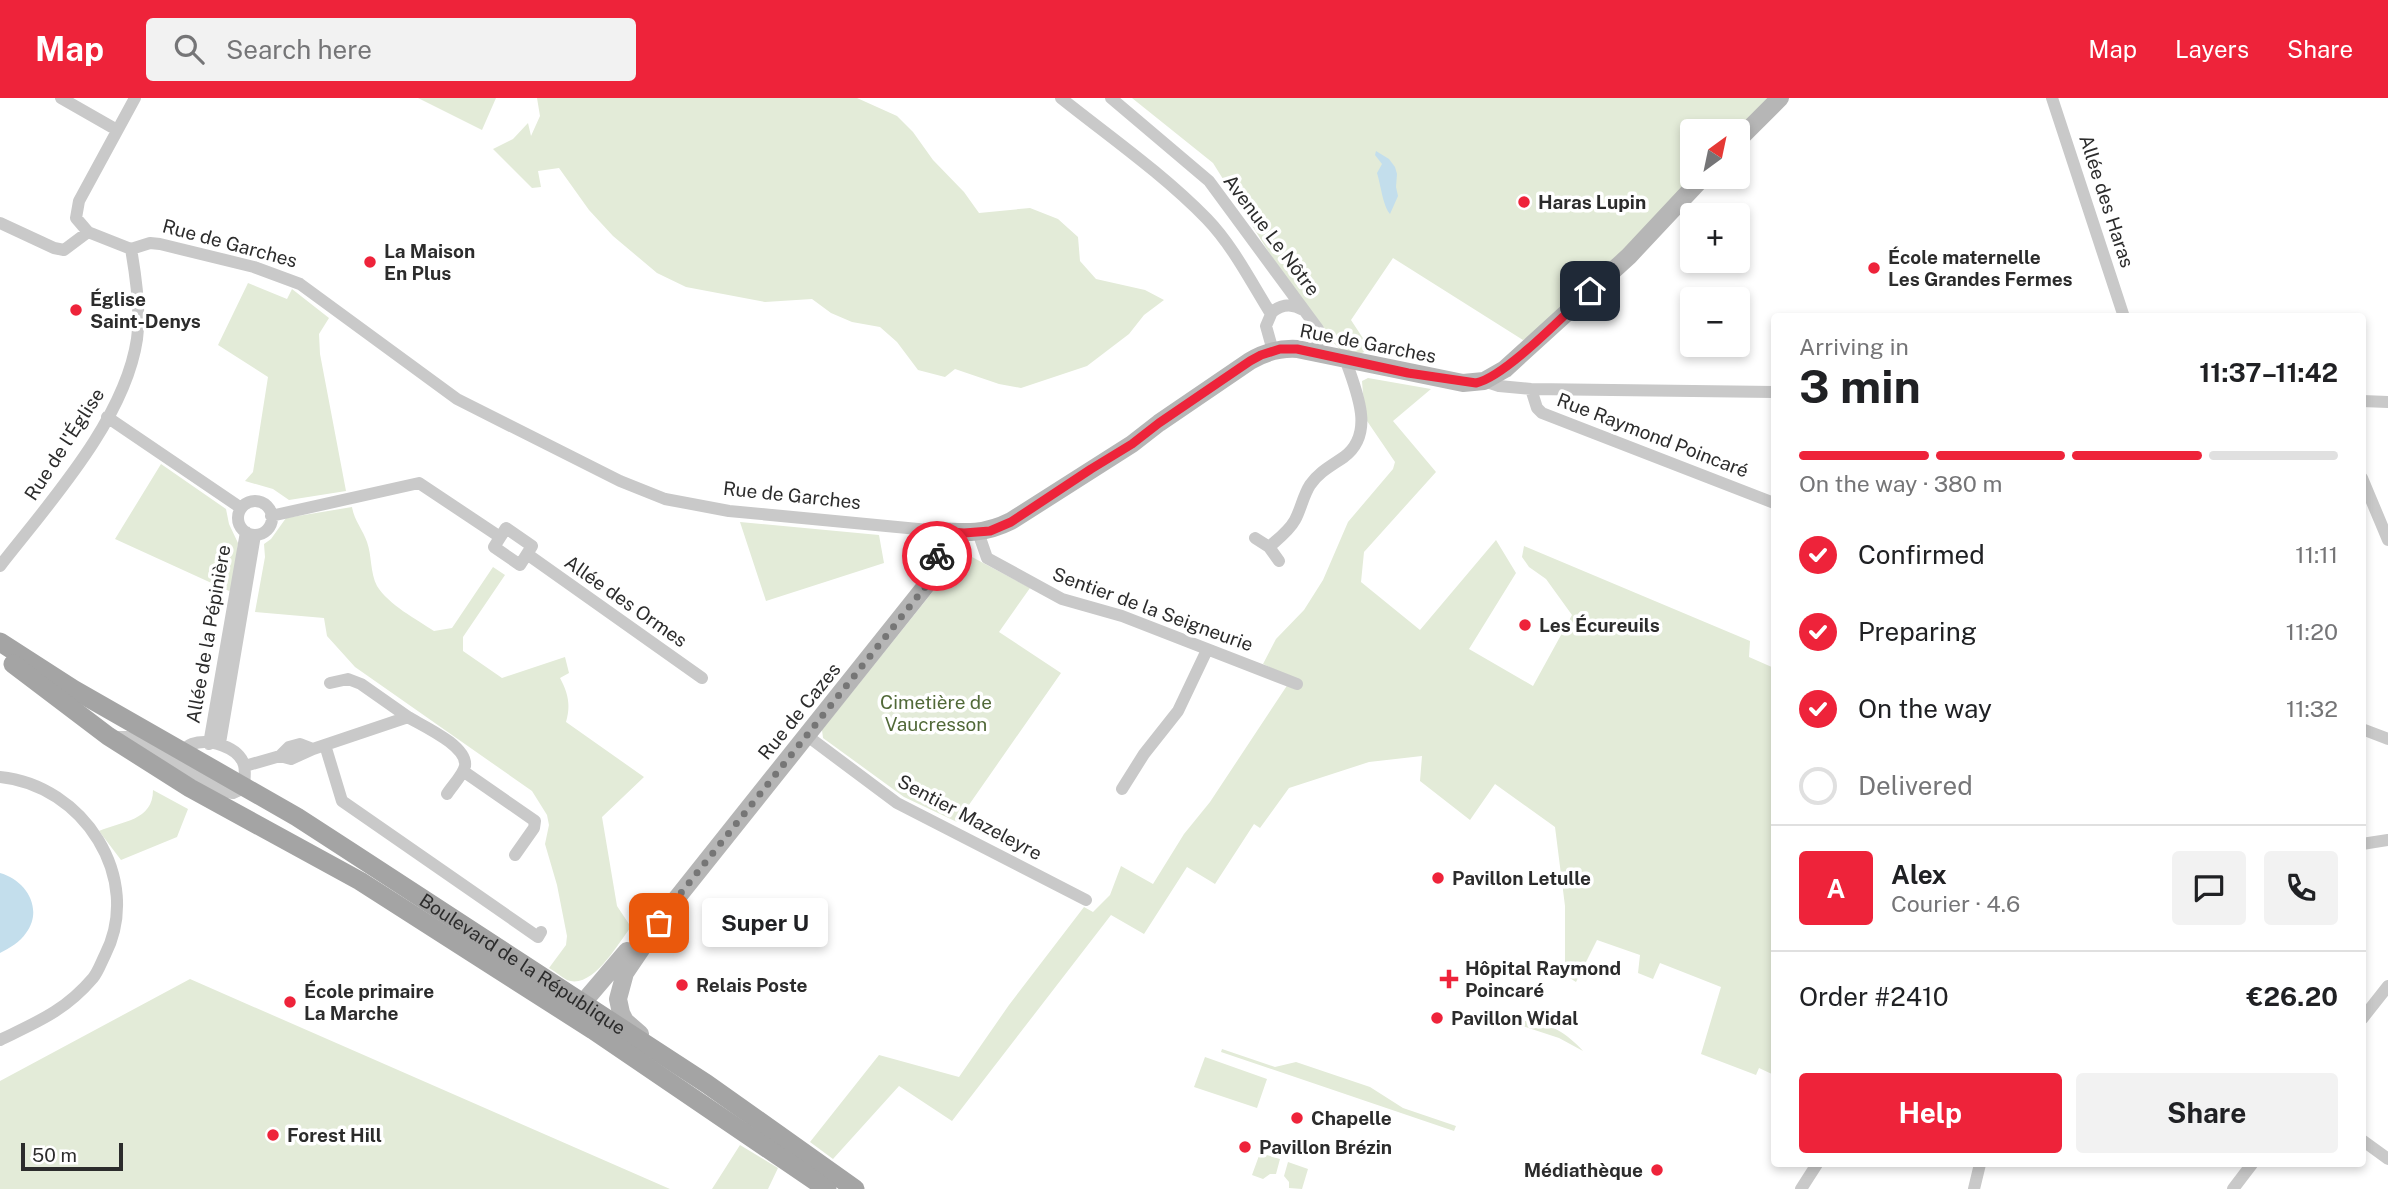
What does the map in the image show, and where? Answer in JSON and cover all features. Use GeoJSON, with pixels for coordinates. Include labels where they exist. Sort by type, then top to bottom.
{"type":"FeatureCollection","features":[{"type":"Feature","properties":{"kind":"main road","name":"Boulevard de la République"},"geometry":{"type":"LineString","coordinates":[[5,648],[6,659],[108,736],[244,788],[308,824],[577,1010],[593,1030],[827,1189]]}},
{"type":"Feature","properties":{"kind":"main road","name":"Boulevard de la République"},"geometry":{"type":"LineString","coordinates":[[5,648],[73,689],[175,763],[360,881],[577,1010],[613,1023],[855,1189]]}},
{"type":"Feature","properties":{"kind":"street"},"geometry":{"type":"LineString","coordinates":[[61,98],[117,130]]}},
{"type":"Feature","properties":{"kind":"street"},"geometry":{"type":"LineString","coordinates":[[0,223],[64,250],[88,232],[76,218],[76,209],[135,98]]}},
{"type":"Feature","properties":{"kind":"street"},"geometry":{"type":"LineString","coordinates":[[1060,98],[1150,168],[1208,220],[1224,240],[1271,314],[1266,326],[1273,351]]}},
{"type":"Feature","properties":{"kind":"street","name":"Avenue Le Nôtre"},"geometry":{"type":"LineString","coordinates":[[1111,98],[1209,181],[1318,329],[1317,354]]}},
{"type":"Feature","properties":{"kind":"street"},"geometry":{"type":"LineString","coordinates":[[1750,127],[1780,98]]}},
{"type":"Feature","properties":{"kind":"street","name":"Allée des Haras"},"geometry":{"type":"LineString","coordinates":[[2052,98],[2123,313]]}},
{"type":"Feature","properties":{"kind":"street"},"geometry":{"type":"LineString","coordinates":[[1482,382],[1505,369],[1629,256],[1692,189]]}},
{"type":"Feature","properties":{"kind":"street","name":"Rue de Garches"},"geometry":{"type":"LineString","coordinates":[[88,232],[131,249],[150,243],[160,244],[254,267],[300,284],[457,399],[620,481],[665,499],[729,511],[939,531],[990,531],[1011,522],[1132,444],[1250,361],[1273,351],[1290,349],[1463,383],[1482,382]]}},
{"type":"Feature","properties":{"kind":"street","name":"Rue de l'Église"},"geometry":{"type":"LineString","coordinates":[[0,566],[71,475],[127,379],[137,338],[137,278],[131,249]]}},
{"type":"Feature","properties":{"kind":"street","name":"Avenue Le Nôtre"},"geometry":{"type":"LineString","coordinates":[[1271,314],[1278,307],[1290,305],[1306,313]]}},
{"type":"Feature","properties":{"kind":"street"},"geometry":{"type":"LineString","coordinates":[[1269,547],[1293,524],[1304,496],[1318,475],[1345,456],[1357,442],[1361,422],[1360,402],[1346,361]]}},
{"type":"Feature","properties":{"kind":"street"},"geometry":{"type":"LineString","coordinates":[[1482,382],[1531,389],[1771,392]]}},
{"type":"Feature","properties":{"kind":"street","name":"Rue Raymond Poincaré"},"geometry":{"type":"LineString","coordinates":[[1531,389],[1532,399],[1542,413],[1771,502]]}},
{"type":"Feature","properties":{"kind":"street"},"geometry":{"type":"LineString","coordinates":[[2366,401],[2388,402]]}},
{"type":"Feature","properties":{"kind":"street"},"geometry":{"type":"LineString","coordinates":[[107,417],[241,508]]}},
{"type":"Feature","properties":{"kind":"street","name":"Allée des Ormes"},"geometry":{"type":"LineString","coordinates":[[271,516],[419,483],[500,537],[506,528],[532,545],[527,554],[702,678]]}},
{"type":"Feature","properties":{"kind":"street"},"geometry":{"type":"LineString","coordinates":[[2366,488],[2388,540]]}},
{"type":"Feature","properties":{"kind":"street"},"geometry":{"type":"LineString","coordinates":[[251,502],[262,503],[270,510],[271,516],[265,531],[250,533],[238,521],[241,508],[251,502]]}},
{"type":"Feature","properties":{"kind":"street","name":"Rue de Cazes"},"geometry":{"type":"LineString","coordinates":[[613,1023],[625,973],[669,908],[932,578],[936,566],[939,531]]}},
{"type":"Feature","properties":{"kind":"street","name":"Sentier de la Seigneurie"},"geometry":{"type":"LineString","coordinates":[[978,532],[987,558],[1053,595],[1122,617],[1297,684]]}},
{"type":"Feature","properties":{"kind":"street","name":"Allée de la Pépinière"},"geometry":{"type":"LineString","coordinates":[[215,743],[250,533]]}},
{"type":"Feature","properties":{"kind":"street"},"geometry":{"type":"LineString","coordinates":[[1255,538],[1269,547],[1279,561]]}},
{"type":"Feature","properties":{"kind":"street"},"geometry":{"type":"LineString","coordinates":[[0,635],[5,648]]}},
{"type":"Feature","properties":{"kind":"street"},"geometry":{"type":"LineString","coordinates":[[1122,789],[1144,754],[1178,711],[1207,650]]}},
{"type":"Feature","properties":{"kind":"street"},"geometry":{"type":"LineString","coordinates":[[330,683],[348,679],[361,684],[458,748],[464,756],[465,767],[447,794]]}},
{"type":"Feature","properties":{"kind":"street"},"geometry":{"type":"LineString","coordinates":[[245,766],[280,756],[291,759],[408,717]]}},
{"type":"Feature","properties":{"kind":"street"},"geometry":{"type":"LineString","coordinates":[[2366,731],[2388,739]]}},
{"type":"Feature","properties":{"kind":"street","name":"Sentier Mazeleyre"},"geometry":{"type":"LineString","coordinates":[[806,735],[897,803],[1086,900]]}},
{"type":"Feature","properties":{"kind":"street"},"geometry":{"type":"LineString","coordinates":[[175,763],[192,744],[215,743],[239,755],[245,766],[244,788]]}},
{"type":"Feature","properties":{"kind":"street"},"geometry":{"type":"LineString","coordinates":[[319,747],[342,801],[538,937],[541,932]]}},
{"type":"Feature","properties":{"kind":"street"},"geometry":{"type":"LineString","coordinates":[[463,771],[535,821],[534,828],[515,855]]}},
{"type":"Feature","properties":{"kind":"street"},"geometry":{"type":"LineString","coordinates":[[0,777],[13,778],[55,796],[77,813],[95,833],[110,860],[117,898],[111,943],[94,976],[64,1008],[0,1040]]}},
{"type":"Feature","properties":{"kind":"street"},"geometry":{"type":"LineString","coordinates":[[2366,843],[2388,840]]}},
{"type":"Feature","properties":{"kind":"street","name":"Rue de Cazes"},"geometry":{"type":"LineString","coordinates":[[577,1010],[625,953],[669,908]]}},
{"type":"Feature","properties":{"kind":"street"},"geometry":{"type":"LineString","coordinates":[[2366,1014],[2388,986]]}},
{"type":"Feature","properties":{"kind":"street"},"geometry":{"type":"LineString","coordinates":[[618,999],[625,1021],[665,1057]]}},
{"type":"Feature","properties":{"kind":"street"},"geometry":{"type":"LineString","coordinates":[[593,1030],[613,1023]]}},
{"type":"Feature","properties":{"kind":"street"},"geometry":{"type":"LineString","coordinates":[[2366,1143],[2388,1159]]}},
{"type":"Feature","properties":{"kind":"street"},"geometry":{"type":"LineString","coordinates":[[1801,1189],[1815,1167]]}},
{"type":"Feature","properties":{"kind":"street"},"geometry":{"type":"LineString","coordinates":[[1974,1189],[1979,1167]]}},
{"type":"Feature","properties":{"kind":"street"},"geometry":{"type":"LineString","coordinates":[[2233,1189],[2250,1167]]}},
{"type":"Feature","properties":{"kind":"green space"},"geometry":{"type":"Polygon","coordinates":[[[418,98],[496,98],[482,130],[418,98]]]}},
{"type":"Feature","properties":{"kind":"green space"},"geometry":{"type":"Polygon","coordinates":[[[537,98],[857,98],[897,116],[964,192],[979,213],[1030,208],[1058,219],[1078,237],[1080,261],[1096,279],[1145,290],[1164,300],[1144,315],[1129,334],[1087,366],[1021,388],[999,384],[955,369],[945,377],[918,370],[897,342],[880,327],[852,322],[831,313],[812,299],[765,302],[686,287],[657,273],[613,236],[589,210],[559,168],[538,171],[541,187],[532,188],[493,149],[513,139],[528,123],[531,136],[540,116],[537,98]]]}},
{"type":"Feature","properties":{"kind":"green space"},"geometry":{"type":"Polygon","coordinates":[[[1132,98],[1769,98],[1749,119],[1680,119],[1680,189],[1682,189],[1640,241],[1523,340],[1393,258],[1351,320],[1370,349],[1360,354],[1342,352],[1308,315],[1213,163],[1132,98]]]}},
{"type":"Feature","properties":{"kind":"green space"},"geometry":{"type":"Polygon","coordinates":[[[248,283],[287,299],[292,289],[329,318],[319,334],[320,354],[346,491],[289,500],[273,489],[245,481],[253,472],[268,377],[218,345],[248,283]]]}},
{"type":"Feature","properties":{"kind":"green space"},"geometry":{"type":"Polygon","coordinates":[[[1368,378],[1431,389],[1393,421],[1436,472],[1364,552],[1361,582],[1420,630],[1496,540],[1516,573],[1469,649],[1533,686],[1572,615],[1546,579],[1529,567],[1522,557],[1524,546],[1750,641],[1749,657],[1771,667],[1771,1074],[1759,1068],[1756,1075],[1701,1054],[1721,987],[1660,963],[1653,979],[1638,973],[1640,955],[1597,940],[1576,982],[1565,975],[1565,906],[1555,827],[1495,784],[1470,820],[1420,781],[1422,756],[1369,762],[1289,788],[1260,828],[1254,824],[1215,884],[1187,867],[1144,934],[1111,915],[952,1121],[899,1086],[833,1159],[810,1142],[879,1055],[959,1077],[1009,1005],[1084,907],[1093,912],[1110,895],[1121,866],[1153,884],[1184,834],[1210,802],[1292,678],[1263,664],[1276,639],[1304,610],[1323,580],[1348,522],[1393,469],[1395,462],[1365,418],[1362,381],[1368,378]]]}},
{"type":"Feature","properties":{"kind":"green space"},"geometry":{"type":"Polygon","coordinates":[[[161,464],[226,509],[229,524],[238,543],[233,588],[229,591],[115,539],[161,464]]]}},
{"type":"Feature","properties":{"kind":"green space"},"geometry":{"type":"Polygon","coordinates":[[[352,507],[367,542],[377,586],[396,605],[434,631],[452,628],[493,567],[505,575],[463,637],[463,651],[502,678],[565,657],[569,673],[560,678],[568,699],[566,722],[644,777],[602,817],[617,906],[631,927],[604,963],[586,978],[567,980],[549,968],[566,945],[567,936],[557,885],[545,844],[549,825],[547,815],[532,791],[355,667],[327,636],[324,618],[255,612],[265,557],[264,544],[271,539],[286,518],[352,507]]]}},
{"type":"Feature","properties":{"kind":"green space"},"geometry":{"type":"Polygon","coordinates":[[[740,522],[879,535],[884,563],[766,601],[740,522]]]}},
{"type":"Feature","properties":{"kind":"green space","name":"Cimetière de Vaucresson"},"geometry":{"type":"Polygon","coordinates":[[[972,557],[1030,588],[999,632],[1061,673],[957,822],[904,797],[823,738],[822,730],[958,560],[972,557]]]}},
{"type":"Feature","properties":{"kind":"green space"},"geometry":{"type":"Polygon","coordinates":[[[153,790],[188,809],[177,837],[121,860],[99,831],[142,814],[152,800],[153,790]]]}},
{"type":"Feature","properties":{"kind":"green space","name":"Forest Hill"},"geometry":{"type":"Polygon","coordinates":[[[190,979],[670,1189],[0,1189],[0,1081],[190,979]]]}},
{"type":"Feature","properties":{"kind":"green space"},"geometry":{"type":"Polygon","coordinates":[[[1525,1021],[1542,1023],[1557,1030],[1583,1051],[1559,1038],[1516,1024],[1525,1021]]]}},
{"type":"Feature","properties":{"kind":"green space"},"geometry":{"type":"Polygon","coordinates":[[[1222,1049],[1275,1067],[1296,1062],[1370,1087],[1403,1108],[1456,1126],[1454,1131],[1221,1052],[1222,1049]]]}},
{"type":"Feature","properties":{"kind":"green space"},"geometry":{"type":"Polygon","coordinates":[[[1205,1057],[1267,1079],[1257,1108],[1194,1087],[1205,1057]]]}},
{"type":"Feature","properties":{"kind":"green space"},"geometry":{"type":"Polygon","coordinates":[[[740,1145],[778,1168],[768,1189],[712,1189],[740,1145]]]}},
{"type":"Feature","properties":{"kind":"green space"},"geometry":{"type":"Polygon","coordinates":[[[1260,1153],[1280,1159],[1276,1174],[1270,1174],[1263,1179],[1252,1175],[1260,1153]]]}},
{"type":"Feature","properties":{"kind":"green space"},"geometry":{"type":"Polygon","coordinates":[[[1288,1162],[1308,1169],[1302,1189],[1289,1188],[1289,1182],[1284,1176],[1288,1162]]]}},
{"type":"Feature","properties":{"kind":"water"},"geometry":{"type":"Polygon","coordinates":[[[1376,151],[1389,159],[1397,174],[1398,196],[1390,214],[1377,173],[1382,164],[1375,155],[1376,151]]]}},
{"type":"Feature","properties":{"kind":"water"},"geometry":{"type":"Polygon","coordinates":[[[0,873],[18,882],[24,889],[33,905],[33,914],[24,936],[0,953],[0,873]]]}},
{"type":"Feature","properties":{"kind":"way so far"},"geometry":{"type":"LineString","coordinates":[[659,923],[926,586],[935,573],[937,556]]}},
{"type":"Feature","properties":{"kind":"place","name":"Haras Lupin"},"geometry":{"type":"Point","coordinates":[1524,202]}},
{"type":"Feature","properties":{"kind":"place","name":"La Maison En Plus"},"geometry":{"type":"Point","coordinates":[370,262]}},
{"type":"Feature","properties":{"kind":"place","name":"École maternelle Les Grandes Fermes"},"geometry":{"type":"Point","coordinates":[1874,268]}},
{"type":"Feature","properties":{"kind":"place","name":"Église Saint-Denys"},"geometry":{"type":"Point","coordinates":[76,310]}},
{"type":"Feature","properties":{"kind":"place","name":"Les Écureuils"},"geometry":{"type":"Point","coordinates":[1525,625]}},
{"type":"Feature","properties":{"kind":"place","name":"Pavillon Letulle"},"geometry":{"type":"Point","coordinates":[1438,878]}},
{"type":"Feature","properties":{"kind":"place","name":"Super U"},"geometry":{"type":"Point","coordinates":[659,923]}},
{"type":"Feature","properties":{"kind":"place","name":"Hôpital Raymond Poincaré"},"geometry":{"type":"Point","coordinates":[1449,979]}},
{"type":"Feature","properties":{"kind":"place","name":"Relais Poste"},"geometry":{"type":"Point","coordinates":[682,985]}},
{"type":"Feature","properties":{"kind":"place","name":"École primaire La Marche"},"geometry":{"type":"Point","coordinates":[290,1002]}},
{"type":"Feature","properties":{"kind":"place","name":"Pavillon Widal"},"geometry":{"type":"Point","coordinates":[1437,1018]}},
{"type":"Feature","properties":{"kind":"place","name":"Chapelle"},"geometry":{"type":"Point","coordinates":[1297,1118]}},
{"type":"Feature","properties":{"kind":"place","name":"Forest Hill"},"geometry":{"type":"Point","coordinates":[273,1135]}},
{"type":"Feature","properties":{"kind":"place","name":"Pavillon Brézin"},"geometry":{"type":"Point","coordinates":[1245,1147]}},
{"type":"Feature","properties":{"kind":"place","name":"Médiathèque"},"geometry":{"type":"Point","coordinates":[1657,1170]}},
{"type":"Feature","properties":{"kind":"route"},"geometry":{"type":"LineString","coordinates":[[937,556],[939,531],[990,531],[1011,522],[1132,444],[1261,355],[1280,349],[1297,349],[1408,373],[1476,383],[1498,375],[1590,291]]}}]}
